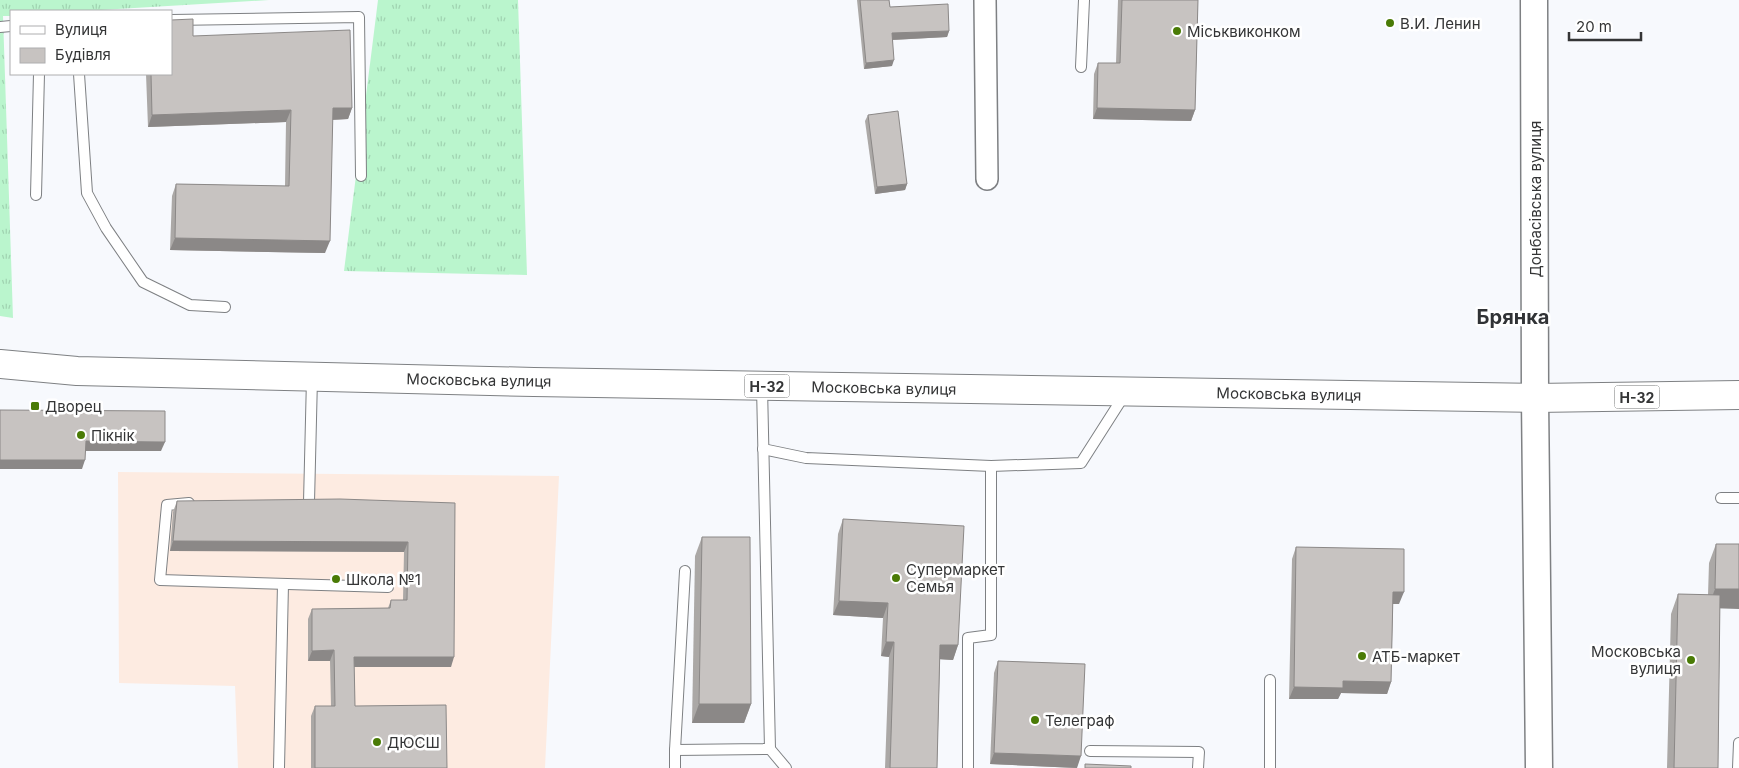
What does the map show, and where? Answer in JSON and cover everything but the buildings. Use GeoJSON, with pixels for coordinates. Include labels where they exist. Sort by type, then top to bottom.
{"type":"FeatureCollection","features":[{"type":"Feature","properties":{"kind":"main road","name":"Московська вулиця"},"geometry":{"type":"LineString","coordinates":[[0,364],[78,371],[762,386],[1535,398],[1739,395]]}},
{"type":"Feature","properties":{"kind":"street"},"geometry":{"type":"LineString","coordinates":[[985,0],[987,179]]}},
{"type":"Feature","properties":{"kind":"street","name":"Донбасівська вулиця"},"geometry":{"type":"LineString","coordinates":[[1534,0],[1535,398],[1539,768]]}},
{"type":"Feature","properties":{"kind":"lane"},"geometry":{"type":"LineString","coordinates":[[1081,67],[1084,0]]}},
{"type":"Feature","properties":{"kind":"lane"},"geometry":{"type":"LineString","coordinates":[[172,20],[359,17],[361,176]]}},
{"type":"Feature","properties":{"kind":"lane"},"geometry":{"type":"LineString","coordinates":[[36,195],[38,75]]}},
{"type":"Feature","properties":{"kind":"lane"},"geometry":{"type":"LineString","coordinates":[[79,75],[87,193],[106,228],[143,282],[190,305],[225,306]]}},
{"type":"Feature","properties":{"kind":"lane"},"geometry":{"type":"LineString","coordinates":[[309,502],[312,377]]}},
{"type":"Feature","properties":{"kind":"lane"},"geometry":{"type":"LineString","coordinates":[[762,386],[770,749],[786,768]]}},
{"type":"Feature","properties":{"kind":"lane"},"geometry":{"type":"LineString","coordinates":[[763,449],[806,458],[991,466],[1081,463],[1127,392]]}},
{"type":"Feature","properties":{"kind":"lane"},"geometry":{"type":"LineString","coordinates":[[968,768],[968,638],[991,635],[991,466]]}},
{"type":"Feature","properties":{"kind":"lane"},"geometry":{"type":"LineString","coordinates":[[1721,498],[1739,498]]}},
{"type":"Feature","properties":{"kind":"lane"},"geometry":{"type":"LineString","coordinates":[[196,503],[167,505],[160,580],[388,587]]}},
{"type":"Feature","properties":{"kind":"lane"},"geometry":{"type":"LineString","coordinates":[[675,768],[685,571]]}},
{"type":"Feature","properties":{"kind":"lane"},"geometry":{"type":"LineString","coordinates":[[279,768],[283,584]]}},
{"type":"Feature","properties":{"kind":"lane"},"geometry":{"type":"LineString","coordinates":[[1270,680],[1270,768]]}},
{"type":"Feature","properties":{"kind":"lane"},"geometry":{"type":"LineString","coordinates":[[1738,768],[1739,743]]}},
{"type":"Feature","properties":{"kind":"lane"},"geometry":{"type":"LineString","coordinates":[[675,750],[770,749]]}},
{"type":"Feature","properties":{"kind":"lane"},"geometry":{"type":"LineString","coordinates":[[1090,751],[1199,752],[1198,768]]}},
{"type":"Feature","properties":{"kind":"shaded area","name":"Школа №1"},"geometry":{"type":"Polygon","coordinates":[[[118,472],[559,476],[545,768],[238,768],[235,686],[119,683],[118,472]]]}},
{"type":"Feature","properties":{"kind":"green space"},"geometry":{"type":"Polygon","coordinates":[[[0,0],[269,0],[101,10],[10,10],[10,16],[3,16],[13,318],[0,316],[0,0]]]}},
{"type":"Feature","properties":{"kind":"green space"},"geometry":{"type":"Polygon","coordinates":[[[378,0],[518,0],[527,275],[344,271],[378,0]]]}},
{"type":"Feature","properties":{"kind":"place","name":"В.И. Ленин"},"geometry":{"type":"Point","coordinates":[1390,23]}},
{"type":"Feature","properties":{"kind":"place","name":"Міськвиконком"},"geometry":{"type":"Point","coordinates":[1177,31]}},
{"type":"Feature","properties":{"kind":"place","name":"Дворец"},"geometry":{"type":"Point","coordinates":[35,406]}},
{"type":"Feature","properties":{"kind":"place","name":"Пікнік"},"geometry":{"type":"Point","coordinates":[81,435]}},
{"type":"Feature","properties":{"kind":"place","name":"Супермаркет Семья"},"geometry":{"type":"Point","coordinates":[896,578]}},
{"type":"Feature","properties":{"kind":"place","name":"Школа №1"},"geometry":{"type":"Point","coordinates":[336,579]}},
{"type":"Feature","properties":{"kind":"place","name":"АТБ-маркет"},"geometry":{"type":"Point","coordinates":[1362,656]}},
{"type":"Feature","properties":{"kind":"place","name":"Московська вулиця"},"geometry":{"type":"Point","coordinates":[1691,660]}},
{"type":"Feature","properties":{"kind":"place","name":"Телеграф"},"geometry":{"type":"Point","coordinates":[1035,720]}},
{"type":"Feature","properties":{"kind":"place","name":"ДЮСШ"},"geometry":{"type":"Point","coordinates":[377,742]}},
{"type":"Feature","properties":{"kind":"district","name":"Брянка"},"geometry":{"type":"Point","coordinates":[1513,317]}}]}
